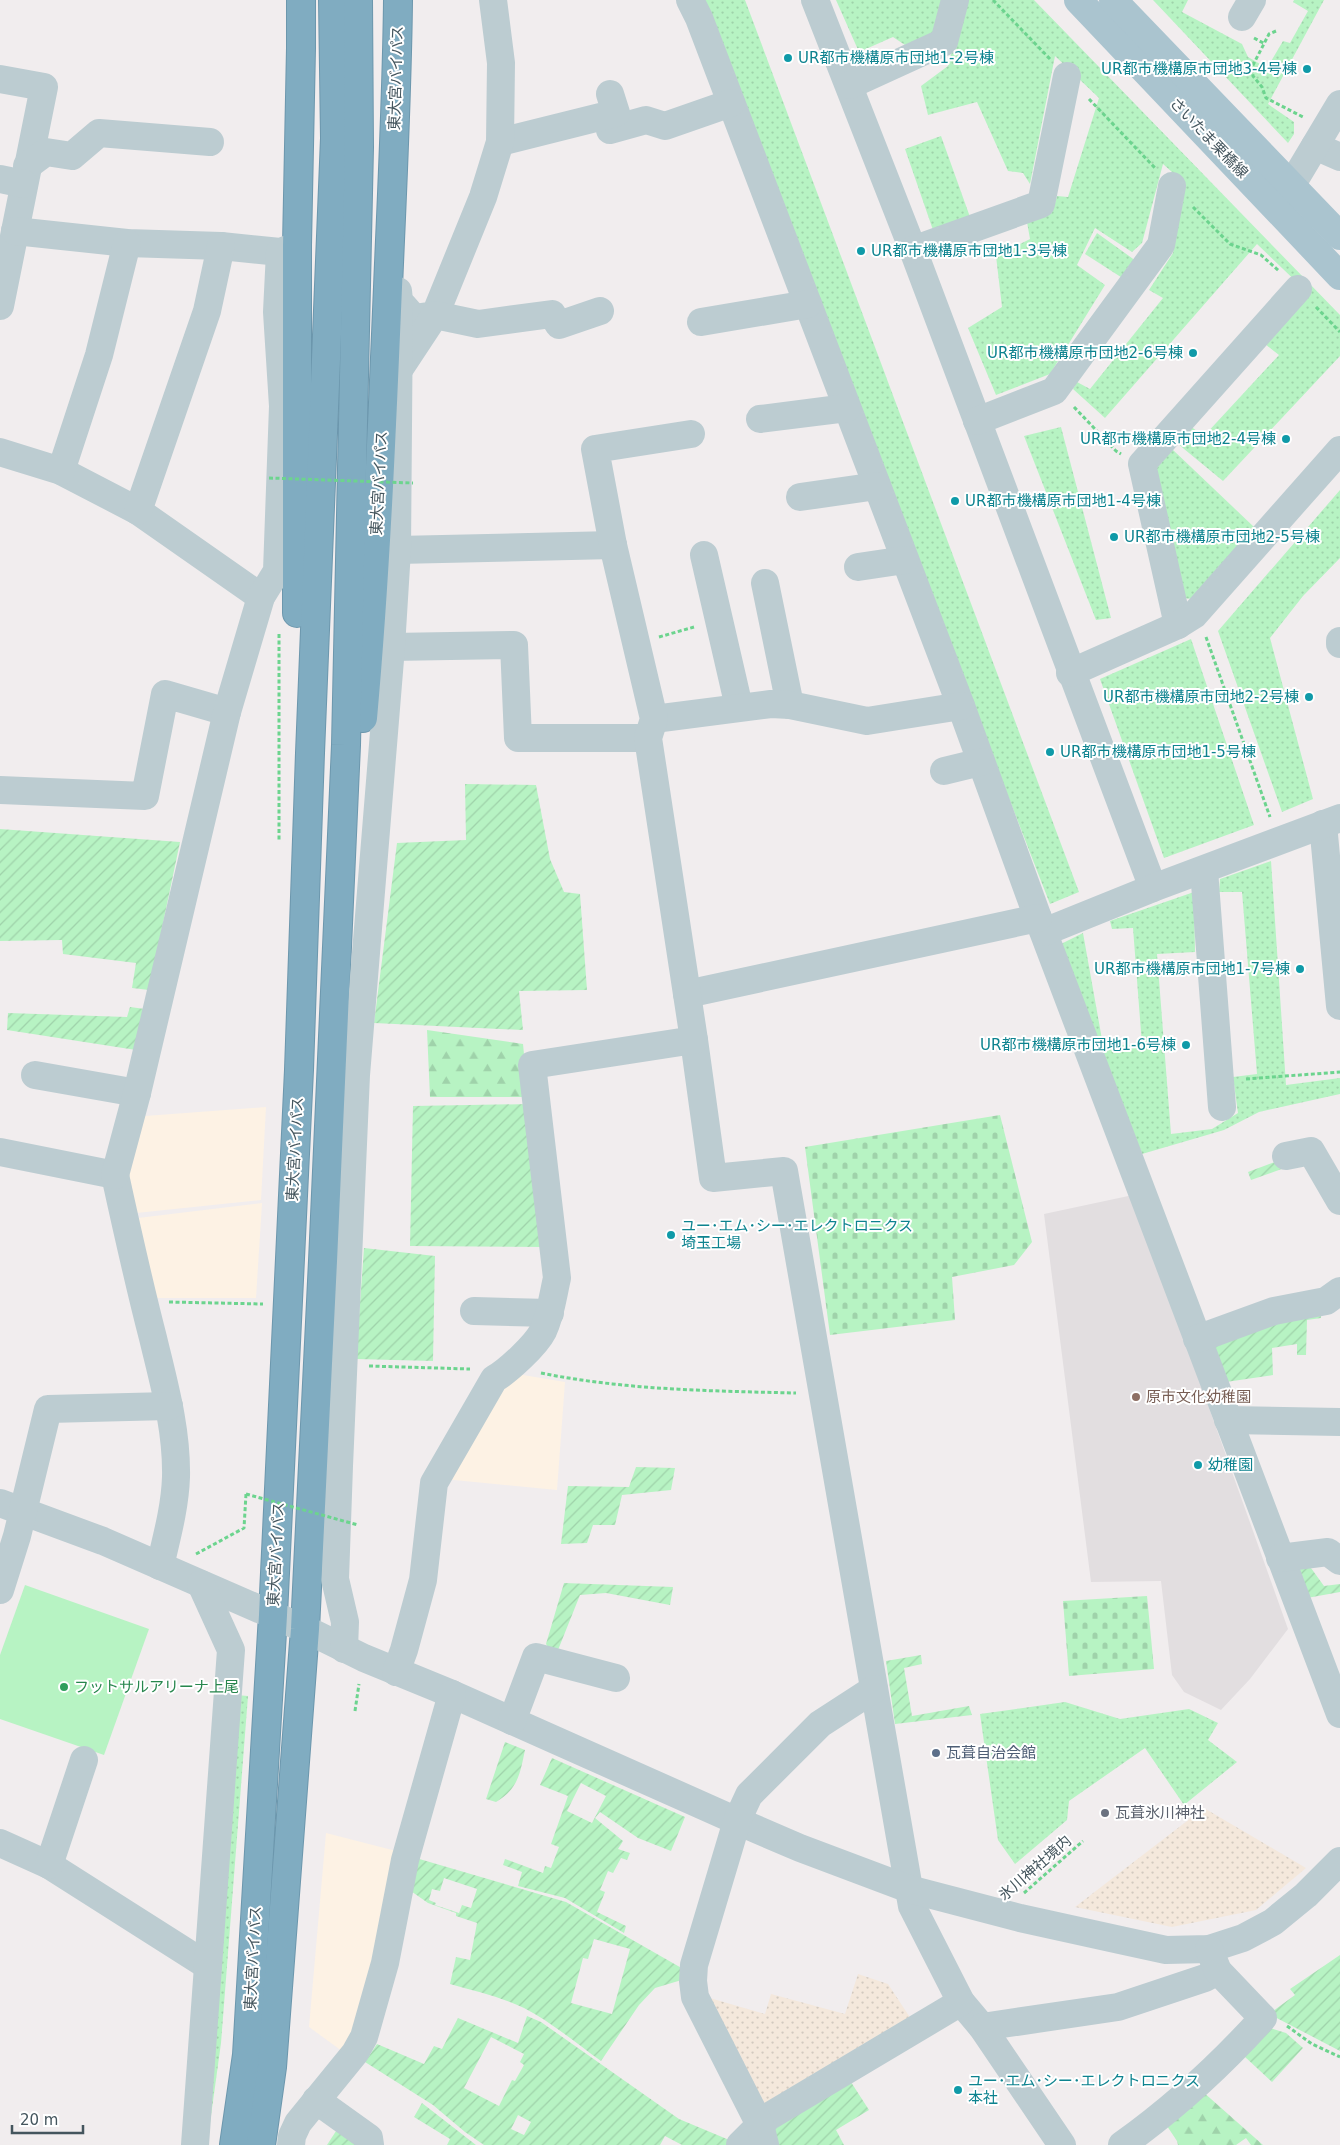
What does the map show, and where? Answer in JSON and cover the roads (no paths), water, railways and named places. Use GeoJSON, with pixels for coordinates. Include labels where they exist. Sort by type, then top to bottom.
{"type":"FeatureCollection","features":[{"type":"Feature","properties":{"kind":"highway","name":"東大宮バイパス"},"geometry":{"type":"LineString","coordinates":[[300,0],[301,58],[288,248],[299,581],[291,781],[303,962]]}},
{"type":"Feature","properties":{"kind":"highway","name":"東大宮バイパス"},"geometry":{"type":"LineString","coordinates":[[234,2145],[247,2055],[273,1616],[303,962],[335,138],[333,0]]}},
{"type":"Feature","properties":{"kind":"highway","name":"東大宮バイパス"},"geometry":{"type":"LineString","coordinates":[[261,2145],[272,2067],[305,1630],[337,964],[346,746],[359,147],[358,0]]}},
{"type":"Feature","properties":{"kind":"highway","name":"東大宮バイパス"},"geometry":{"type":"LineString","coordinates":[[337,964],[357,790],[371,635],[398,79],[398,0]]}},
{"type":"Feature","properties":{"kind":"main road","name":"さいたま栗橋線"},"geometry":{"type":"LineString","coordinates":[[1078,0],[1340,276]]}},
{"type":"Feature","properties":{"kind":"main road","name":"さいたま栗橋線"},"geometry":{"type":"LineString","coordinates":[[1113,0],[1340,236]]}},
{"type":"Feature","properties":{"kind":"street"},"geometry":{"type":"LineString","coordinates":[[400,368],[435,314],[483,197],[500,142],[501,63],[493,0]]}},
{"type":"Feature","properties":{"kind":"street"},"geometry":{"type":"LineString","coordinates":[[690,0],[699,18],[961,706],[1041,925],[1340,1714]]}},
{"type":"Feature","properties":{"kind":"street"},"geometry":{"type":"LineString","coordinates":[[815,0],[850,85],[913,250],[1070,673],[1153,888]]}},
{"type":"Feature","properties":{"kind":"street"},"geometry":{"type":"LineString","coordinates":[[850,85],[944,42],[955,0]]}},
{"type":"Feature","properties":{"kind":"street"},"geometry":{"type":"LineString","coordinates":[[913,250],[1041,204],[1066,76]]}},
{"type":"Feature","properties":{"kind":"street"},"geometry":{"type":"LineString","coordinates":[[0,79],[44,87],[17,176],[0,306]]}},
{"type":"Feature","properties":{"kind":"street"},"geometry":{"type":"LineString","coordinates":[[500,142],[616,113],[610,94]]}},
{"type":"Feature","properties":{"kind":"street"},"geometry":{"type":"LineString","coordinates":[[610,130],[646,120],[664,126],[731,103]]}},
{"type":"Feature","properties":{"kind":"street"},"geometry":{"type":"LineString","coordinates":[[1277,209],[1292,186],[1309,135],[1340,104]]}},
{"type":"Feature","properties":{"kind":"street"},"geometry":{"type":"LineString","coordinates":[[17,176],[46,152],[72,156],[99,133],[210,142]]}},
{"type":"Feature","properties":{"kind":"street"},"geometry":{"type":"LineString","coordinates":[[1309,135],[1340,157]]}},
{"type":"Feature","properties":{"kind":"street"},"geometry":{"type":"LineString","coordinates":[[976,421],[1054,392],[1161,245],[1172,186]]}},
{"type":"Feature","properties":{"kind":"street"},"geometry":{"type":"LineString","coordinates":[[344,1649],[345,1622],[335,1579],[356,1074],[391,647],[397,550],[400,368],[399,301],[390,239]]}},
{"type":"Feature","properties":{"kind":"street"},"geometry":{"type":"LineString","coordinates":[[8,246],[127,243],[288,248],[277,312],[283,406],[277,571],[261,597],[226,712],[116,1176],[169,1406],[175,1442],[176,1476],[174,1504],[160,1566]]}},
{"type":"Feature","properties":{"kind":"street"},"geometry":{"type":"LineString","coordinates":[[61,471],[98,355],[127,243]]}},
{"type":"Feature","properties":{"kind":"street"},"geometry":{"type":"LineString","coordinates":[[138,511],[207,310],[221,246]]}},
{"type":"Feature","properties":{"kind":"street"},"geometry":{"type":"LineString","coordinates":[[1186,620],[1142,464],[1298,289]]}},
{"type":"Feature","properties":{"kind":"street"},"geometry":{"type":"LineString","coordinates":[[399,301],[414,318],[435,314],[478,324],[552,314],[559,325],[600,310]]}},
{"type":"Feature","properties":{"kind":"street"},"geometry":{"type":"LineString","coordinates":[[701,322],[808,304]]}},
{"type":"Feature","properties":{"kind":"street"},"geometry":{"type":"LineString","coordinates":[[760,419],[847,408]]}},
{"type":"Feature","properties":{"kind":"street"},"geometry":{"type":"LineString","coordinates":[[691,434],[595,449],[614,545],[637,642],[651,729],[713,1178],[784,1171],[912,1906],[961,2002],[982,2027],[1062,2145]]}},
{"type":"Feature","properties":{"kind":"street"},"geometry":{"type":"LineString","coordinates":[[1070,673],[1186,620],[1340,450]]}},
{"type":"Feature","properties":{"kind":"street"},"geometry":{"type":"LineString","coordinates":[[0,452],[61,471],[138,511],[261,597]]}},
{"type":"Feature","properties":{"kind":"street"},"geometry":{"type":"LineString","coordinates":[[800,496],[877,486]]}},
{"type":"Feature","properties":{"kind":"street"},"geometry":{"type":"LineString","coordinates":[[397,550],[614,545]]}},
{"type":"Feature","properties":{"kind":"street"},"geometry":{"type":"LineString","coordinates":[[704,556],[739,707]]}},
{"type":"Feature","properties":{"kind":"street"},"geometry":{"type":"LineString","coordinates":[[858,567],[905,560]]}},
{"type":"Feature","properties":{"kind":"street"},"geometry":{"type":"LineString","coordinates":[[765,583],[790,705]]}},
{"type":"Feature","properties":{"kind":"street"},"geometry":{"type":"LineString","coordinates":[[391,647],[514,645],[518,738],[651,729],[739,707],[771,704],[790,705],[866,721],[961,706]]}},
{"type":"Feature","properties":{"kind":"street"},"geometry":{"type":"LineString","coordinates":[[0,790],[145,796],[165,694],[226,712]]}},
{"type":"Feature","properties":{"kind":"street"},"geometry":{"type":"LineString","coordinates":[[944,771],[981,762]]}},
{"type":"Feature","properties":{"kind":"street"},"geometry":{"type":"LineString","coordinates":[[687,994],[1041,925],[1204,870],[1331,821],[1340,1006]]}},
{"type":"Feature","properties":{"kind":"street"},"geometry":{"type":"LineString","coordinates":[[1204,870],[1222,1094]]}},
{"type":"Feature","properties":{"kind":"street"},"geometry":{"type":"LineString","coordinates":[[396,1672],[423,1580],[434,1484],[494,1379],[508,1371],[543,1332],[550,1313],[557,1278],[532,1065],[694,1040]]}},
{"type":"Feature","properties":{"kind":"street"},"geometry":{"type":"LineString","coordinates":[[35,1075],[137,1093]]}},
{"type":"Feature","properties":{"kind":"street"},"geometry":{"type":"LineString","coordinates":[[1286,1156],[1311,1151],[1340,1201]]}},
{"type":"Feature","properties":{"kind":"street"},"geometry":{"type":"LineString","coordinates":[[0,1152],[116,1176]]}},
{"type":"Feature","properties":{"kind":"street"},"geometry":{"type":"LineString","coordinates":[[1197,1339],[1274,1311],[1326,1301],[1340,1291]]}},
{"type":"Feature","properties":{"kind":"street"},"geometry":{"type":"LineString","coordinates":[[474,1311],[550,1313]]}},
{"type":"Feature","properties":{"kind":"street"},"geometry":{"type":"LineString","coordinates":[[0,1590],[17,1536],[11,1507],[48,1409],[169,1406]]}},
{"type":"Feature","properties":{"kind":"street"},"geometry":{"type":"LineString","coordinates":[[1228,1420],[1340,1422]]}},
{"type":"Feature","properties":{"kind":"street"},"geometry":{"type":"LineString","coordinates":[[11,1507],[103,1541],[396,1672],[512,1720],[737,1822],[800,1848],[909,1889],[1001,1913],[1213,1960],[1263,2018],[1230,2055],[1165,2114],[1122,2145]]}},
{"type":"Feature","properties":{"kind":"street"},"geometry":{"type":"LineString","coordinates":[[1280,1558],[1328,1552],[1340,1561]]}},
{"type":"Feature","properties":{"kind":"street"},"geometry":{"type":"LineString","coordinates":[[195,2145],[231,1650],[201,1584]]}},
{"type":"Feature","properties":{"kind":"street"},"geometry":{"type":"LineString","coordinates":[[512,1720],[536,1657],[616,1678]]}},
{"type":"Feature","properties":{"kind":"street"},"geometry":{"type":"LineString","coordinates":[[763,2135],[695,1997],[694,1965],[737,1822],[749,1795],[820,1724],[874,1689]]}},
{"type":"Feature","properties":{"kind":"street"},"geometry":{"type":"LineString","coordinates":[[291,2145],[292,2136],[298,2123],[355,2053],[364,2037],[385,1963],[405,1860],[452,1694]]}},
{"type":"Feature","properties":{"kind":"street"},"geometry":{"type":"LineString","coordinates":[[50,1864],[84,1760]]}},
{"type":"Feature","properties":{"kind":"street"},"geometry":{"type":"LineString","coordinates":[[4,1852],[50,1864],[208,1966]]}},
{"type":"Feature","properties":{"kind":"street"},"geometry":{"type":"LineString","coordinates":[[982,2027],[1118,2007],[1205,1978],[1213,1960],[1243,1938],[1273,1922],[1306,1895],[1340,1861]]}},
{"type":"Feature","properties":{"kind":"street"},"geometry":{"type":"LineString","coordinates":[[763,2135],[768,2117],[961,2002]]}},
{"type":"Feature","properties":{"kind":"street"},"geometry":{"type":"LineString","coordinates":[[316,2100],[369,2138],[370,2145]]}},
{"type":"Feature","properties":{"kind":"street"},"geometry":{"type":"LineString","coordinates":[[740,2145],[763,2135]]}},
{"type":"Feature","properties":{"kind":"place","name":"UR都市機構原市団地1-2号棟"},"geometry":{"type":"Point","coordinates":[788,58]}},
{"type":"Feature","properties":{"kind":"place","name":"UR都市機構原市団地3-4号棟"},"geometry":{"type":"Point","coordinates":[1307,69]}},
{"type":"Feature","properties":{"kind":"place","name":"UR都市機構原市団地1-3号棟"},"geometry":{"type":"Point","coordinates":[861,251]}},
{"type":"Feature","properties":{"kind":"place","name":"UR都市機構原市団地2-6号棟"},"geometry":{"type":"Point","coordinates":[1193,353]}},
{"type":"Feature","properties":{"kind":"place","name":"UR都市機構原市団地2-4号棟"},"geometry":{"type":"Point","coordinates":[1286,439]}},
{"type":"Feature","properties":{"kind":"place","name":"UR都市機構原市団地1-4号棟"},"geometry":{"type":"Point","coordinates":[955,501]}},
{"type":"Feature","properties":{"kind":"place","name":"UR都市機構原市団地2-5号棟"},"geometry":{"type":"Point","coordinates":[1114,537]}},
{"type":"Feature","properties":{"kind":"place","name":"UR都市機構原市団地2-2号棟"},"geometry":{"type":"Point","coordinates":[1309,697]}},
{"type":"Feature","properties":{"kind":"place","name":"UR都市機構原市団地1-5号棟"},"geometry":{"type":"Point","coordinates":[1050,752]}},
{"type":"Feature","properties":{"kind":"place","name":"UR都市機構原市団地1-7号棟"},"geometry":{"type":"Point","coordinates":[1300,969]}},
{"type":"Feature","properties":{"kind":"place","name":"UR都市機構原市団地1-6号棟"},"geometry":{"type":"Point","coordinates":[1186,1045]}},
{"type":"Feature","properties":{"kind":"place","name":"ユー･エム･シー･エレクトロニクス 埼玉工場"},"geometry":{"type":"Point","coordinates":[671,1235]}},
{"type":"Feature","properties":{"kind":"place","name":"原市文化幼稚園"},"geometry":{"type":"Point","coordinates":[1136,1397]}},
{"type":"Feature","properties":{"kind":"place","name":"幼稚園"},"geometry":{"type":"Point","coordinates":[1198,1465]}},
{"type":"Feature","properties":{"kind":"place","name":"フットサルアリーナ上尾"},"geometry":{"type":"Point","coordinates":[64,1687]}},
{"type":"Feature","properties":{"kind":"place","name":"瓦葺自治会館"},"geometry":{"type":"Point","coordinates":[936,1753]}},
{"type":"Feature","properties":{"kind":"place","name":"瓦葺氷川神社"},"geometry":{"type":"Point","coordinates":[1105,1813]}},
{"type":"Feature","properties":{"kind":"place","name":"ユー･エム･シー･エレクトロニクス 本社"},"geometry":{"type":"Point","coordinates":[958,2090]}}]}
